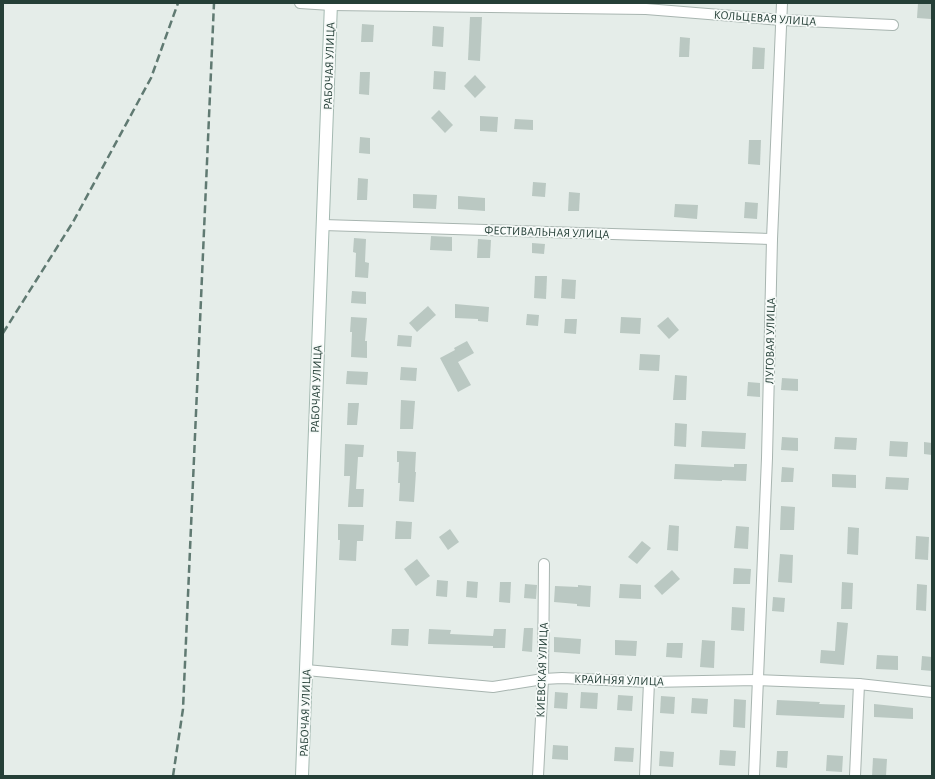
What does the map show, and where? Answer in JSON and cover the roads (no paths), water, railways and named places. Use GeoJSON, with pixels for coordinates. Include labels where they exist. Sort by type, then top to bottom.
{"type":"FeatureCollection","features":[{"type":"Feature","properties":{"kind":"main road","name":"РАБОЧАЯ УЛИЦА"},"geometry":{"type":"LineString","coordinates":[[302,776],[331,4]]}},
{"type":"Feature","properties":{"kind":"street","name":"КОЛЬЦЕВАЯ УЛИЦА"},"geometry":{"type":"LineString","coordinates":[[300,3],[646,9],[782,20],[893,25]]}},
{"type":"Feature","properties":{"kind":"street","name":"ЛУГОВАЯ УЛИЦА"},"geometry":{"type":"LineString","coordinates":[[754,776],[767,458],[772,239],[782,3]]}},
{"type":"Feature","properties":{"kind":"street","name":"ФЕСТИВАЛЬНАЯ УЛИЦА"},"geometry":{"type":"LineString","coordinates":[[323,225],[772,239]]}},
{"type":"Feature","properties":{"kind":"street","name":"КИЕВСКАЯ УЛИЦА"},"geometry":{"type":"LineString","coordinates":[[538,776],[543,679],[544,564]]}},
{"type":"Feature","properties":{"kind":"street","name":"КРАЙНЯЯ УЛИЦА"},"geometry":{"type":"LineString","coordinates":[[306,670],[493,687],[543,679],[562,678],[649,682],[758,680],[859,684],[932,692]]}},
{"type":"Feature","properties":{"kind":"street"},"geometry":{"type":"LineString","coordinates":[[646,776],[649,682]]}},
{"type":"Feature","properties":{"kind":"street"},"geometry":{"type":"LineString","coordinates":[[855,776],[859,684]]}},
{"type":"Feature","properties":{"kind":"railway"},"geometry":{"type":"LineString","coordinates":[[3,333],[73,222],[151,78],[178,3]]}},
{"type":"Feature","properties":{"kind":"railway"},"geometry":{"type":"LineString","coordinates":[[173,776],[183,709],[214,3]]}}]}
